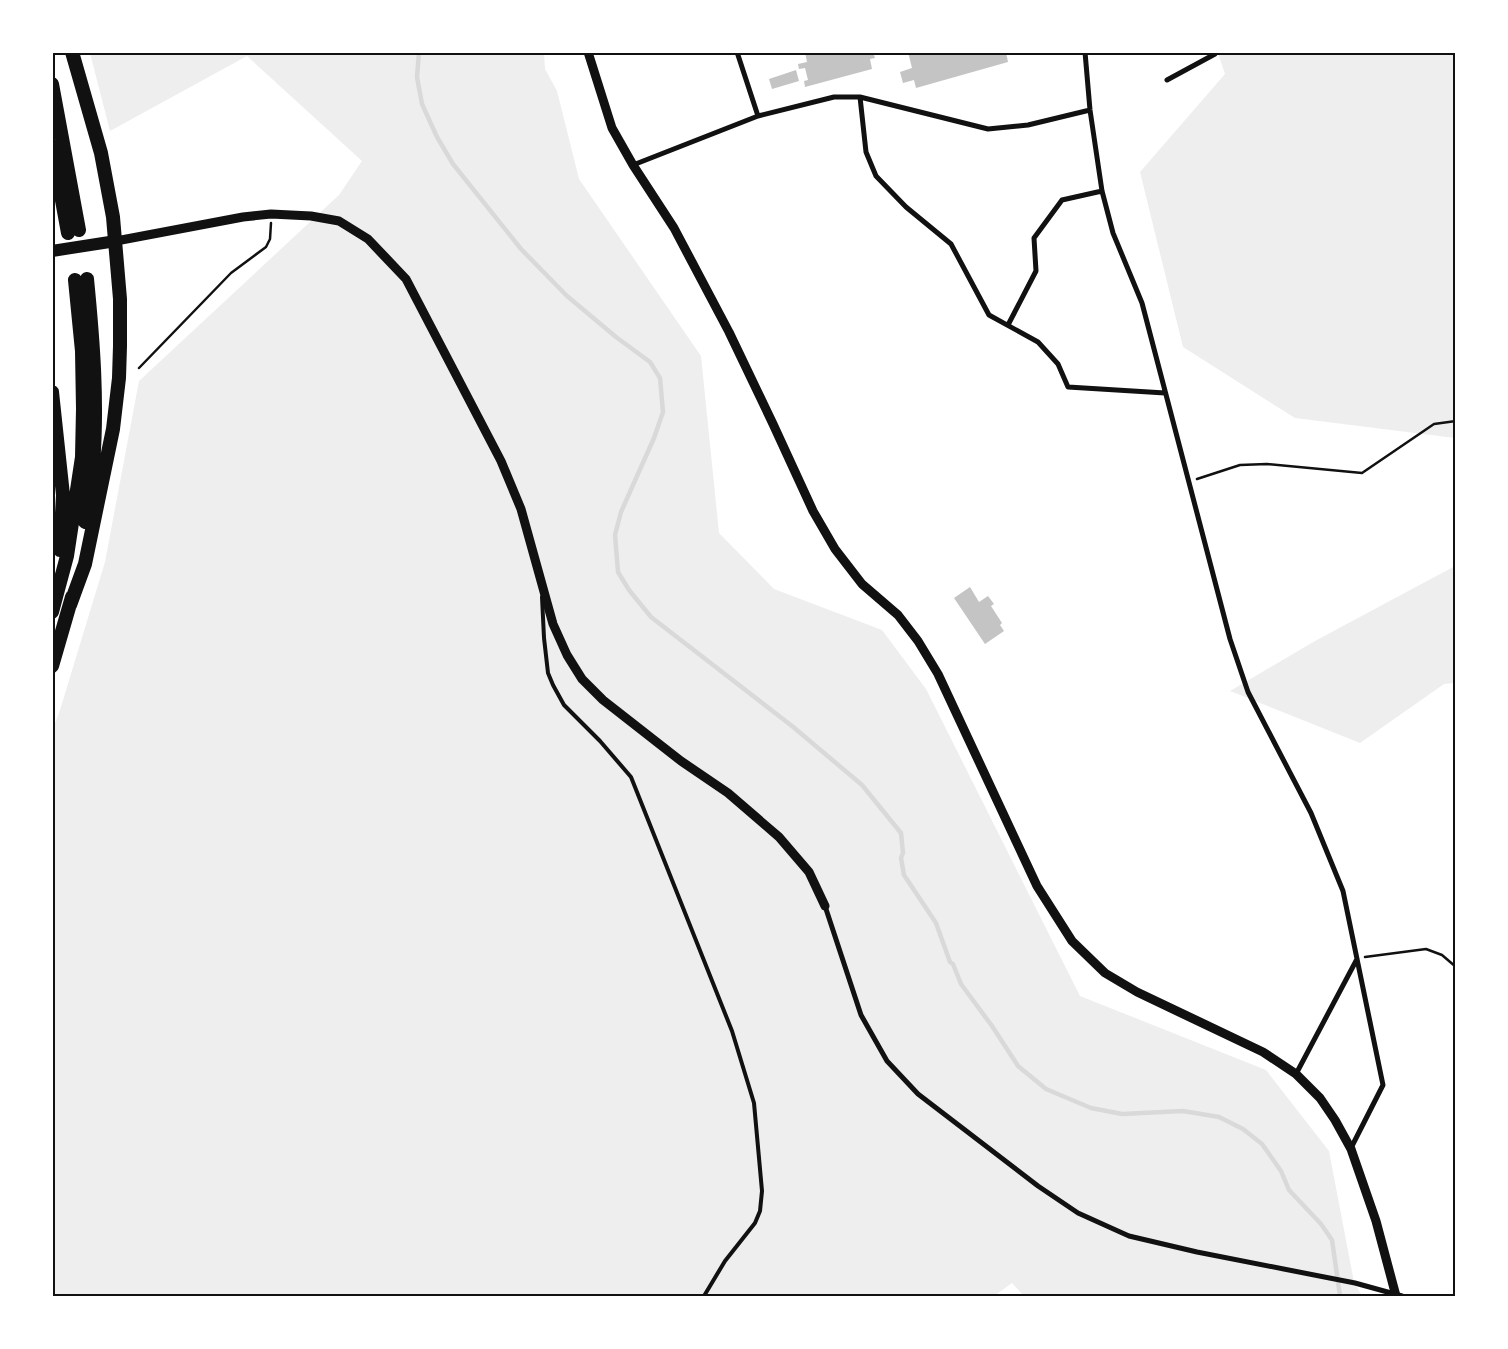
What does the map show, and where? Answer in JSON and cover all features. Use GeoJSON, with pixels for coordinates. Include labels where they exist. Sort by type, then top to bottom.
{"type":"FeatureCollection","features":[{"type":"Feature","properties":{"kind":"highway"},"geometry":{"type":"LineString","coordinates":[[52,666],[70,605],[85,564],[113,429],[120,378],[120,299],[116,241],[101,153],[72,52]]}},
{"type":"Feature","properties":{"kind":"highway"},"geometry":{"type":"LineString","coordinates":[[52,84],[73,232],[52,146]]}},
{"type":"Feature","properties":{"kind":"highway"},"geometry":{"type":"LineString","coordinates":[[52,612],[67,556],[82,457],[81,279],[94,360],[93,465],[78,567],[70,605]]}},
{"type":"Feature","properties":{"kind":"highway"},"geometry":{"type":"LineString","coordinates":[[52,392],[63,495],[60,548],[52,606]]}},
{"type":"Feature","properties":{"kind":"main road"},"geometry":{"type":"LineString","coordinates":[[52,251],[116,241]]}},
{"type":"Feature","properties":{"kind":"street"},"geometry":{"type":"LineString","coordinates":[[588,52],[612,128],[633,165],[674,228],[729,332],[813,510],[834,549],[862,584],[898,615],[918,641],[938,674],[1037,886],[1072,941],[1105,973],[1137,992],[1263,1052],[1296,1074],[1320,1098],[1351,1149],[1376,1221],[1398,1296]]}},
{"type":"Feature","properties":{"kind":"street"},"geometry":{"type":"LineString","coordinates":[[737,52],[758,116]]}},
{"type":"Feature","properties":{"kind":"street"},"geometry":{"type":"LineString","coordinates":[[1168,80],[1215,54],[1214,52]]}},
{"type":"Feature","properties":{"kind":"street"},"geometry":{"type":"LineString","coordinates":[[1087,53],[1090,110],[1102,191],[1113,233],[1142,303],[1230,638],[1248,692],[1315,822],[1343,891],[1383,1085],[1351,1149]]}},
{"type":"Feature","properties":{"kind":"street"},"geometry":{"type":"LineString","coordinates":[[633,165],[758,116],[834,97],[860,97],[988,129],[1028,125],[1090,110]]}},
{"type":"Feature","properties":{"kind":"street"},"geometry":{"type":"LineString","coordinates":[[860,97],[866,152],[876,176],[906,207],[951,244],[989,315],[1038,342],[1058,364],[1068,387],[1165,393]]}},
{"type":"Feature","properties":{"kind":"street"},"geometry":{"type":"LineString","coordinates":[[1008,324],[1036,271],[1034,238],[1062,200],[1102,191]]}},
{"type":"Feature","properties":{"kind":"street"},"geometry":{"type":"LineString","coordinates":[[116,241],[243,217],[271,214],[311,216],[339,221],[368,239],[406,279],[501,462],[521,509],[553,624],[567,655],[582,679],[603,700],[680,761],[728,793],[778,837],[809,872],[825,906],[860,1015],[887,1062],[918,1094],[1038,1186],[1078,1213],[1129,1236],[1197,1252],[1355,1283],[1398,1296]]}},
{"type":"Feature","properties":{"kind":"street"},"geometry":{"type":"LineString","coordinates":[[1296,1074],[1357,958]]}},
{"type":"Feature","properties":{"kind":"lane"},"geometry":{"type":"LineString","coordinates":[[541,582],[548,672],[564,705],[600,741],[631,777],[732,1031],[754,1103],[762,1191],[760,1211],[755,1223],[726,1261],[704,1296]]}},
{"type":"Feature","properties":{"kind":"path"},"geometry":{"type":"LineString","coordinates":[[139,368],[231,273],[266,247],[270,239],[271,214]]}},
{"type":"Feature","properties":{"kind":"path"},"geometry":{"type":"LineString","coordinates":[[1188,482],[1240,465],[1258,464],[1362,473],[1434,424],[1456,421]]}},
{"type":"Feature","properties":{"kind":"path"},"geometry":{"type":"LineString","coordinates":[[1357,958],[1426,949],[1442,955],[1456,966]]}},
{"type":"Feature","properties":{"kind":"shaded area"},"geometry":{"type":"Polygon","coordinates":[[[90,53],[544,53],[545,69],[557,91],[579,179],[701,356],[719,533],[774,589],[882,630],[926,689],[1080,996],[1266,1070],[1329,1151],[1354,1282],[1362,1296],[1024,1296],[1012,1283],[994,1296],[53,1296],[52,731],[105,562],[139,381],[339,195],[362,161],[247,56],[110,131],[90,53]]]}},
{"type":"Feature","properties":{"kind":"shaded area"},"geometry":{"type":"Polygon","coordinates":[[[1218,53],[1455,53],[1455,438],[1295,418],[1183,347],[1140,172],[1225,74],[1218,53]]]}},
{"type":"Feature","properties":{"kind":"shaded area"},"geometry":{"type":"Polygon","coordinates":[[[1455,566],[1455,683],[1444,684],[1360,743],[1230,691],[1315,641],[1455,566]]]}},
{"type":"Feature","properties":{"kind":"building"},"geometry":{"type":"Polygon","coordinates":[[[805,52],[873,52],[875,58],[870,59],[872,69],[805,87],[804,81],[808,80],[805,68],[799,69],[798,64],[807,62],[805,52]]]}},
{"type":"Feature","properties":{"kind":"building"},"geometry":{"type":"Polygon","coordinates":[[[908,52],[1006,52],[1008,62],[916,88],[914,80],[903,83],[900,72],[912,68],[908,52]]]}},
{"type":"Feature","properties":{"kind":"building"},"geometry":{"type":"Polygon","coordinates":[[[796,70],[799,81],[772,89],[769,79],[796,70]]]}},
{"type":"Feature","properties":{"kind":"building"},"geometry":{"type":"Polygon","coordinates":[[[970,587],[979,602],[988,596],[994,604],[991,606],[1002,623],[1000,625],[1004,631],[985,644],[954,598],[970,587]]]}},
{"type":"Feature","properties":{"kind":"waterway"},"geometry":{"type":"LineString","coordinates":[[419,52],[417,77],[422,104],[437,137],[453,164],[521,249],[567,296],[616,337],[650,362],[660,378],[663,412],[654,438],[621,512],[615,535],[618,572],[629,590],[651,617],[792,726],[862,785],[901,833],[903,853],[901,858],[904,875],[936,923],[950,962],[953,964],[961,984],[1018,1066],[1046,1089],[1091,1108],[1122,1114],[1183,1111],[1219,1117],[1243,1129],[1262,1144],[1281,1171],[1289,1190],[1321,1224],[1332,1240],[1340,1296]]}}]}
